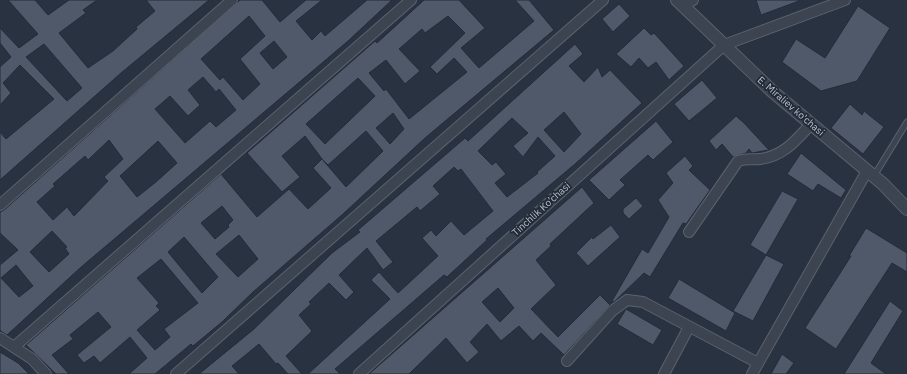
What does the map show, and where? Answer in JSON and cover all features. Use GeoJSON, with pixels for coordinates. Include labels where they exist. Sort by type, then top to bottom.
{"type":"FeatureCollection","features":[{"type":"Feature","properties":{"kind":"street"},"geometry":{"type":"LineString","coordinates":[[0,205],[232,0]]}},
{"type":"Feature","properties":{"kind":"street"},"geometry":{"type":"LineString","coordinates":[[14,347],[411,0]]}},
{"type":"Feature","properties":{"kind":"street"},"geometry":{"type":"LineString","coordinates":[[176,374],[603,0]]}},
{"type":"Feature","properties":{"kind":"street"},"geometry":{"type":"LineString","coordinates":[[724,45],[845,0]]}},
{"type":"Feature","properties":{"kind":"street","name":"E. Miraliev ko'chasi"},"geometry":{"type":"LineString","coordinates":[[685,2],[724,45],[773,92],[870,174],[907,209]]}},
{"type":"Feature","properties":{"kind":"street","name":"Tinchlik Ko’chasi"},"geometry":{"type":"LineString","coordinates":[[359,374],[724,45]]}},
{"type":"Feature","properties":{"kind":"street"},"geometry":{"type":"LineString","coordinates":[[689,232],[738,161],[748,158],[758,160],[771,157],[788,149],[810,124]]}},
{"type":"Feature","properties":{"kind":"street"},"geometry":{"type":"LineString","coordinates":[[752,374],[870,174]]}},
{"type":"Feature","properties":{"kind":"street"},"geometry":{"type":"LineString","coordinates":[[567,361],[612,311],[627,300],[643,302],[758,363]]}},
{"type":"Feature","properties":{"kind":"street"},"geometry":{"type":"LineString","coordinates":[[664,374],[689,327]]}},
{"type":"Feature","properties":{"kind":"street"},"geometry":{"type":"LineString","coordinates":[[0,338],[32,359],[46,374]]}},
{"type":"Feature","properties":{"kind":"lane"},"geometry":{"type":"LineString","coordinates":[[870,174],[907,122]]}},
{"type":"Feature","properties":{"kind":"building"},"geometry":{"type":"Polygon","coordinates":[[[8,0],[35,0],[48,15],[69,0],[97,0],[83,10],[86,13],[59,33],[88,68],[113,51],[137,29],[136,27],[155,11],[146,0],[209,0],[121,73],[0,180],[0,132],[6,139],[54,99],[20,65],[3,83],[11,93],[0,105],[0,67],[11,57],[0,43],[0,28],[19,48],[38,34],[8,0]],[[44,44],[26,57],[67,101],[82,88],[44,44]]]}},
{"type":"Feature","properties":{"kind":"building"},"geometry":{"type":"Polygon","coordinates":[[[240,0],[262,0],[280,22],[306,0],[322,0],[296,21],[312,40],[321,31],[325,36],[367,0],[392,0],[348,41],[80,268],[7,335],[0,330],[0,265],[18,250],[0,233],[0,212],[240,0]],[[249,16],[201,59],[220,80],[223,77],[243,100],[260,84],[240,59],[265,36],[249,16]],[[274,41],[260,53],[273,69],[287,57],[274,41]],[[203,77],[188,90],[200,105],[188,116],[170,96],[155,109],[185,143],[210,121],[216,127],[236,110],[219,89],[216,92],[203,77]],[[109,140],[88,160],[85,156],[53,184],[55,186],[37,202],[53,220],[67,207],[74,216],[108,181],[104,177],[123,159],[109,140]],[[158,141],[120,176],[137,197],[177,163],[158,141]],[[52,231],[30,252],[49,272],[69,254],[65,248],[67,247],[52,231]],[[16,265],[1,278],[19,297],[33,286],[16,265]]]}},
{"type":"Feature","properties":{"kind":"building"},"geometry":{"type":"Polygon","coordinates":[[[424,0],[459,0],[485,28],[461,48],[479,68],[534,21],[515,0],[529,0],[554,30],[425,138],[343,214],[253,292],[222,322],[193,346],[191,344],[155,374],[129,374],[147,358],[130,337],[100,363],[94,356],[84,363],[77,355],[111,327],[98,312],[70,335],[73,339],[52,355],[69,374],[56,374],[26,345],[221,174],[257,217],[289,189],[308,209],[331,188],[313,168],[322,159],[305,136],[282,156],[300,177],[282,192],[247,153],[375,41],[377,43],[424,0]],[[448,16],[425,33],[422,29],[399,49],[420,71],[405,84],[386,60],[369,73],[384,91],[386,89],[409,119],[467,72],[454,58],[437,74],[430,67],[465,33],[448,16]],[[358,78],[306,124],[325,144],[375,96],[358,78]],[[393,113],[376,128],[390,144],[404,129],[393,113]],[[366,131],[328,165],[322,159],[346,187],[383,151],[366,131]],[[222,206],[201,223],[215,239],[229,227],[228,225],[233,220],[222,206]],[[239,235],[216,254],[238,277],[258,259],[239,235]],[[184,237],[168,252],[202,293],[218,277],[184,237]],[[161,259],[137,278],[159,303],[156,306],[160,310],[137,330],[155,350],[170,337],[164,329],[198,303],[161,259]]]}},
{"type":"Feature","properties":{"kind":"building"},"geometry":{"type":"Polygon","coordinates":[[[756,0],[799,0],[799,1],[761,15],[756,0]]]}},
{"type":"Feature","properties":{"kind":"building"},"geometry":{"type":"Polygon","coordinates":[[[619,4],[630,16],[613,32],[602,19],[619,4]]]}},
{"type":"Feature","properties":{"kind":"building"},"geometry":{"type":"Polygon","coordinates":[[[858,6],[890,28],[857,81],[821,91],[782,62],[796,39],[825,58],[858,6]]]}},
{"type":"Feature","properties":{"kind":"building"},"geometry":{"type":"Polygon","coordinates":[[[644,28],[651,35],[654,33],[684,66],[669,80],[656,62],[648,68],[639,58],[631,67],[616,54],[644,28]]]}},
{"type":"Feature","properties":{"kind":"building"},"geometry":{"type":"Polygon","coordinates":[[[575,44],[583,54],[569,66],[584,82],[598,67],[602,77],[610,70],[642,103],[575,164],[486,239],[487,240],[447,277],[444,275],[335,369],[340,374],[308,374],[390,299],[371,280],[379,272],[398,293],[438,256],[422,238],[431,230],[436,236],[451,221],[464,235],[493,211],[461,169],[458,171],[454,167],[433,186],[440,194],[420,211],[417,207],[376,241],[393,262],[383,270],[367,248],[339,275],[354,292],[346,300],[329,283],[309,302],[311,304],[299,315],[312,331],[286,356],[302,374],[288,374],[278,363],[276,364],[259,344],[232,366],[239,374],[199,374],[254,329],[332,253],[360,232],[358,230],[465,138],[468,141],[575,44]],[[564,112],[544,130],[564,152],[581,134],[564,112]],[[512,118],[478,151],[492,165],[496,162],[506,174],[495,183],[507,197],[538,173],[537,172],[555,156],[538,137],[523,157],[513,146],[528,133],[512,118]]]}},
{"type":"Feature","properties":{"kind":"building"},"geometry":{"type":"Polygon","coordinates":[[[702,80],[717,98],[689,121],[674,104],[702,80]]]}},
{"type":"Feature","properties":{"kind":"building"},"geometry":{"type":"Polygon","coordinates":[[[850,104],[862,115],[864,111],[884,127],[863,154],[831,128],[850,104]]]}},
{"type":"Feature","properties":{"kind":"building"},"geometry":{"type":"Polygon","coordinates":[[[736,116],[769,150],[752,153],[749,149],[746,153],[733,157],[722,144],[716,150],[709,141],[736,116]]]}},
{"type":"Feature","properties":{"kind":"building"},"geometry":{"type":"Polygon","coordinates":[[[656,121],[673,142],[653,160],[648,155],[620,180],[625,185],[609,200],[589,180],[656,121]]]}},
{"type":"Feature","properties":{"kind":"building"},"geometry":{"type":"Polygon","coordinates":[[[801,153],[846,190],[841,198],[818,184],[813,191],[787,174],[801,153]]]}},
{"type":"Feature","properties":{"kind":"building"},"geometry":{"type":"Polygon","coordinates":[[[685,156],[693,166],[689,170],[710,190],[686,224],[683,223],[650,277],[644,273],[614,302],[612,301],[642,249],[648,253],[669,217],[658,200],[673,183],[666,173],[685,156]]]}},
{"type":"Feature","properties":{"kind":"building"},"geometry":{"type":"Polygon","coordinates":[[[582,187],[594,203],[550,244],[551,246],[536,260],[556,285],[531,309],[558,337],[600,295],[610,305],[564,355],[541,333],[533,341],[519,326],[501,341],[487,324],[470,342],[479,352],[467,363],[446,338],[409,374],[369,374],[582,187]],[[498,288],[482,302],[500,322],[514,308],[498,288]]]}},
{"type":"Feature","properties":{"kind":"building"},"geometry":{"type":"Polygon","coordinates":[[[782,191],[798,199],[766,255],[750,245],[782,191]]]}},
{"type":"Feature","properties":{"kind":"building"},"geometry":{"type":"Polygon","coordinates":[[[636,198],[643,206],[629,219],[623,213],[623,209],[636,198]]]}},
{"type":"Feature","properties":{"kind":"building"},"geometry":{"type":"Polygon","coordinates":[[[611,225],[620,237],[588,266],[576,253],[592,237],[593,239],[611,225]]]}},
{"type":"Feature","properties":{"kind":"building"},"geometry":{"type":"Polygon","coordinates":[[[866,228],[907,253],[907,272],[892,263],[836,349],[805,328],[851,256],[849,256],[866,228]]]}},
{"type":"Feature","properties":{"kind":"building"},"geometry":{"type":"Polygon","coordinates":[[[766,255],[784,264],[753,321],[733,311],[766,255]]]}},
{"type":"Feature","properties":{"kind":"building"},"geometry":{"type":"Polygon","coordinates":[[[679,279],[735,313],[726,331],[668,298],[679,279]]]}},
{"type":"Feature","properties":{"kind":"building"},"geometry":{"type":"Polygon","coordinates":[[[890,301],[903,311],[871,363],[886,374],[844,374],[890,301]]]}},
{"type":"Feature","properties":{"kind":"building"},"geometry":{"type":"Polygon","coordinates":[[[626,309],[662,330],[653,345],[617,324],[626,309]]]}},
{"type":"Feature","properties":{"kind":"building"},"geometry":{"type":"Polygon","coordinates":[[[0,352],[18,363],[29,374],[0,374],[0,352]]]}},
{"type":"Feature","properties":{"kind":"building"},"geometry":{"type":"Polygon","coordinates":[[[782,354],[794,363],[786,374],[771,374],[782,354]]]}}]}
